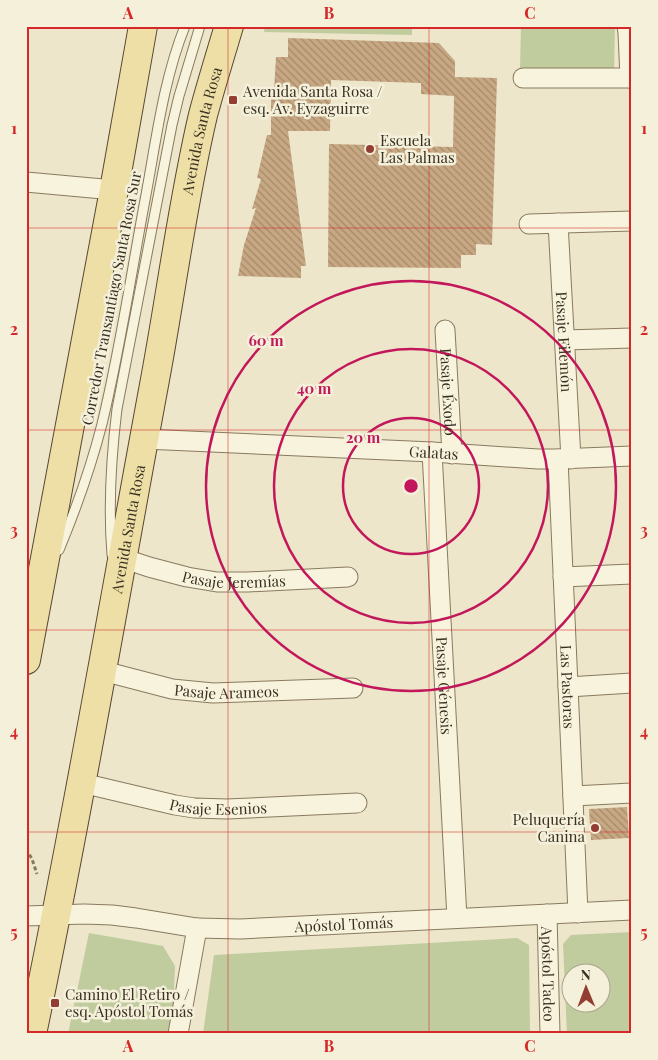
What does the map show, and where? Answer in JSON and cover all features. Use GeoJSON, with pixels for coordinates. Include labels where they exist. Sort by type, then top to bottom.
{"type":"FeatureCollection","features":[{"type":"Feature","properties":{"kind":"main road"},"geometry":{"type":"LineString","coordinates":[[26,660],[144,26]]}},
{"type":"Feature","properties":{"kind":"main road","name":"Avenida Santa Rosa"},"geometry":{"type":"LineString","coordinates":[[32,1034],[103,671],[194,156],[213,79],[229,26]]}},
{"type":"Feature","properties":{"kind":"street"},"geometry":{"type":"LineString","coordinates":[[523,78],[631,78],[627,26]]}},
{"type":"Feature","properties":{"kind":"street"},"geometry":{"type":"LineString","coordinates":[[26,182],[114,190]]}},
{"type":"Feature","properties":{"kind":"street"},"geometry":{"type":"LineString","coordinates":[[529,224],[632,221]]}},
{"type":"Feature","properties":{"kind":"street","name":"Pasaje Filemón"},"geometry":{"type":"LineString","coordinates":[[558,223],[565,340],[564,459]]}},
{"type":"Feature","properties":{"kind":"street","name":"Pasaje Éxodo"},"geometry":{"type":"LineString","coordinates":[[445,330],[452,454]]}},
{"type":"Feature","properties":{"kind":"street"},"geometry":{"type":"LineString","coordinates":[[565,340],[632,338]]}},
{"type":"Feature","properties":{"kind":"street","name":"Galatas"},"geometry":{"type":"LineString","coordinates":[[144,438],[564,459],[632,456]]}},
{"type":"Feature","properties":{"kind":"street","name":"Pasaje Génesis"},"geometry":{"type":"LineString","coordinates":[[432,452],[457,918]]}},
{"type":"Feature","properties":{"kind":"street","name":"Las Pastoras"},"geometry":{"type":"LineString","coordinates":[[564,459],[563,576],[578,913]]}},
{"type":"Feature","properties":{"kind":"street","name":"Pasaje Jeremías"},"geometry":{"type":"LineString","coordinates":[[122,558],[188,577],[217,582],[348,577]]}},
{"type":"Feature","properties":{"kind":"street"},"geometry":{"type":"LineString","coordinates":[[563,576],[632,574]]}},
{"type":"Feature","properties":{"kind":"street","name":"Pasaje Arameos"},"geometry":{"type":"LineString","coordinates":[[103,671],[172,689],[192,692],[213,693],[353,688]]}},
{"type":"Feature","properties":{"kind":"street"},"geometry":{"type":"LineString","coordinates":[[568,686],[632,683]]}},
{"type":"Feature","properties":{"kind":"street","name":"Pasaje Esenios"},"geometry":{"type":"LineString","coordinates":[[82,783],[175,805],[211,809],[357,803]]}},
{"type":"Feature","properties":{"kind":"street"},"geometry":{"type":"LineString","coordinates":[[573,796],[632,793]]}},
{"type":"Feature","properties":{"kind":"street","name":"Apóstol Tomás"},"geometry":{"type":"LineString","coordinates":[[26,916],[112,915],[197,928],[240,929],[632,910]]}},
{"type":"Feature","properties":{"kind":"street","name":"Apóstol Tadeo"},"geometry":{"type":"LineString","coordinates":[[547,914],[550,1034]]}},
{"type":"Feature","properties":{"kind":"street"},"geometry":{"type":"LineString","coordinates":[[178,1034],[197,928]]}},
{"type":"Feature","properties":{"kind":"lane","name":"Corredor Transantiago Santa Rosa Sur"},"geometry":{"type":"LineString","coordinates":[[39,598],[76,505],[101,426],[114,370],[163,100],[186,26]]}},
{"type":"Feature","properties":{"kind":"lane","name":"Corredor Transantiago Santa Rosa Sur"},"geometry":{"type":"LineString","coordinates":[[115,595],[110,535],[110,481],[117,409],[172,125],[200,26]]}},
{"type":"Feature","properties":{"kind":"green space"},"geometry":{"type":"Polygon","coordinates":[[[265,26],[412,26],[412,35],[264,32],[265,26]]]}},
{"type":"Feature","properties":{"kind":"green space"},"geometry":{"type":"Polygon","coordinates":[[[521,26],[615,26],[614,70],[520,68],[521,26]]]}},
{"type":"Feature","properties":{"kind":"green space"},"geometry":{"type":"Polygon","coordinates":[[[632,932],[632,1034],[567,1034],[566,1012],[610,1012],[610,962],[564,962],[563,944],[571,935],[632,932]]]}},
{"type":"Feature","properties":{"kind":"green space"},"geometry":{"type":"Polygon","coordinates":[[[89,933],[163,946],[175,966],[173,1013],[168,1034],[68,1034],[89,933]]]}},
{"type":"Feature","properties":{"kind":"green space"},"geometry":{"type":"Polygon","coordinates":[[[517,938],[529,945],[530,1034],[203,1034],[214,955],[517,938]]]}},
{"type":"Feature","properties":{"kind":"building"},"geometry":{"type":"Polygon","coordinates":[[[288,38],[439,43],[455,61],[455,77],[497,78],[492,245],[476,244],[476,255],[461,255],[461,268],[328,267],[329,144],[453,147],[454,96],[421,94],[421,83],[331,80],[330,131],[288,131],[306,266],[301,266],[301,278],[238,276],[244,245],[256,208],[252,209],[261,179],[257,178],[267,135],[271,135],[271,91],[274,91],[276,57],[288,57],[288,38]]]}},
{"type":"Feature","properties":{"kind":"building"},"geometry":{"type":"Polygon","coordinates":[[[627,807],[629,838],[591,840],[589,809],[627,807]]]}},
{"type":"Feature","properties":{"kind":"place","name":"Avenida Santa Rosa / esq. Av. Eyzaguirre"},"geometry":{"type":"Point","coordinates":[233,100]}},
{"type":"Feature","properties":{"kind":"place","name":"Escuela Las Palmas"},"geometry":{"type":"Point","coordinates":[370,149]}},
{"type":"Feature","properties":{"kind":"place","name":"Peluquería Canina"},"geometry":{"type":"Point","coordinates":[595,828]}},
{"type":"Feature","properties":{"kind":"place","name":"Camino El Retiro / esq. Apóstol Tomás"},"geometry":{"type":"Point","coordinates":[55,1003]}}]}
